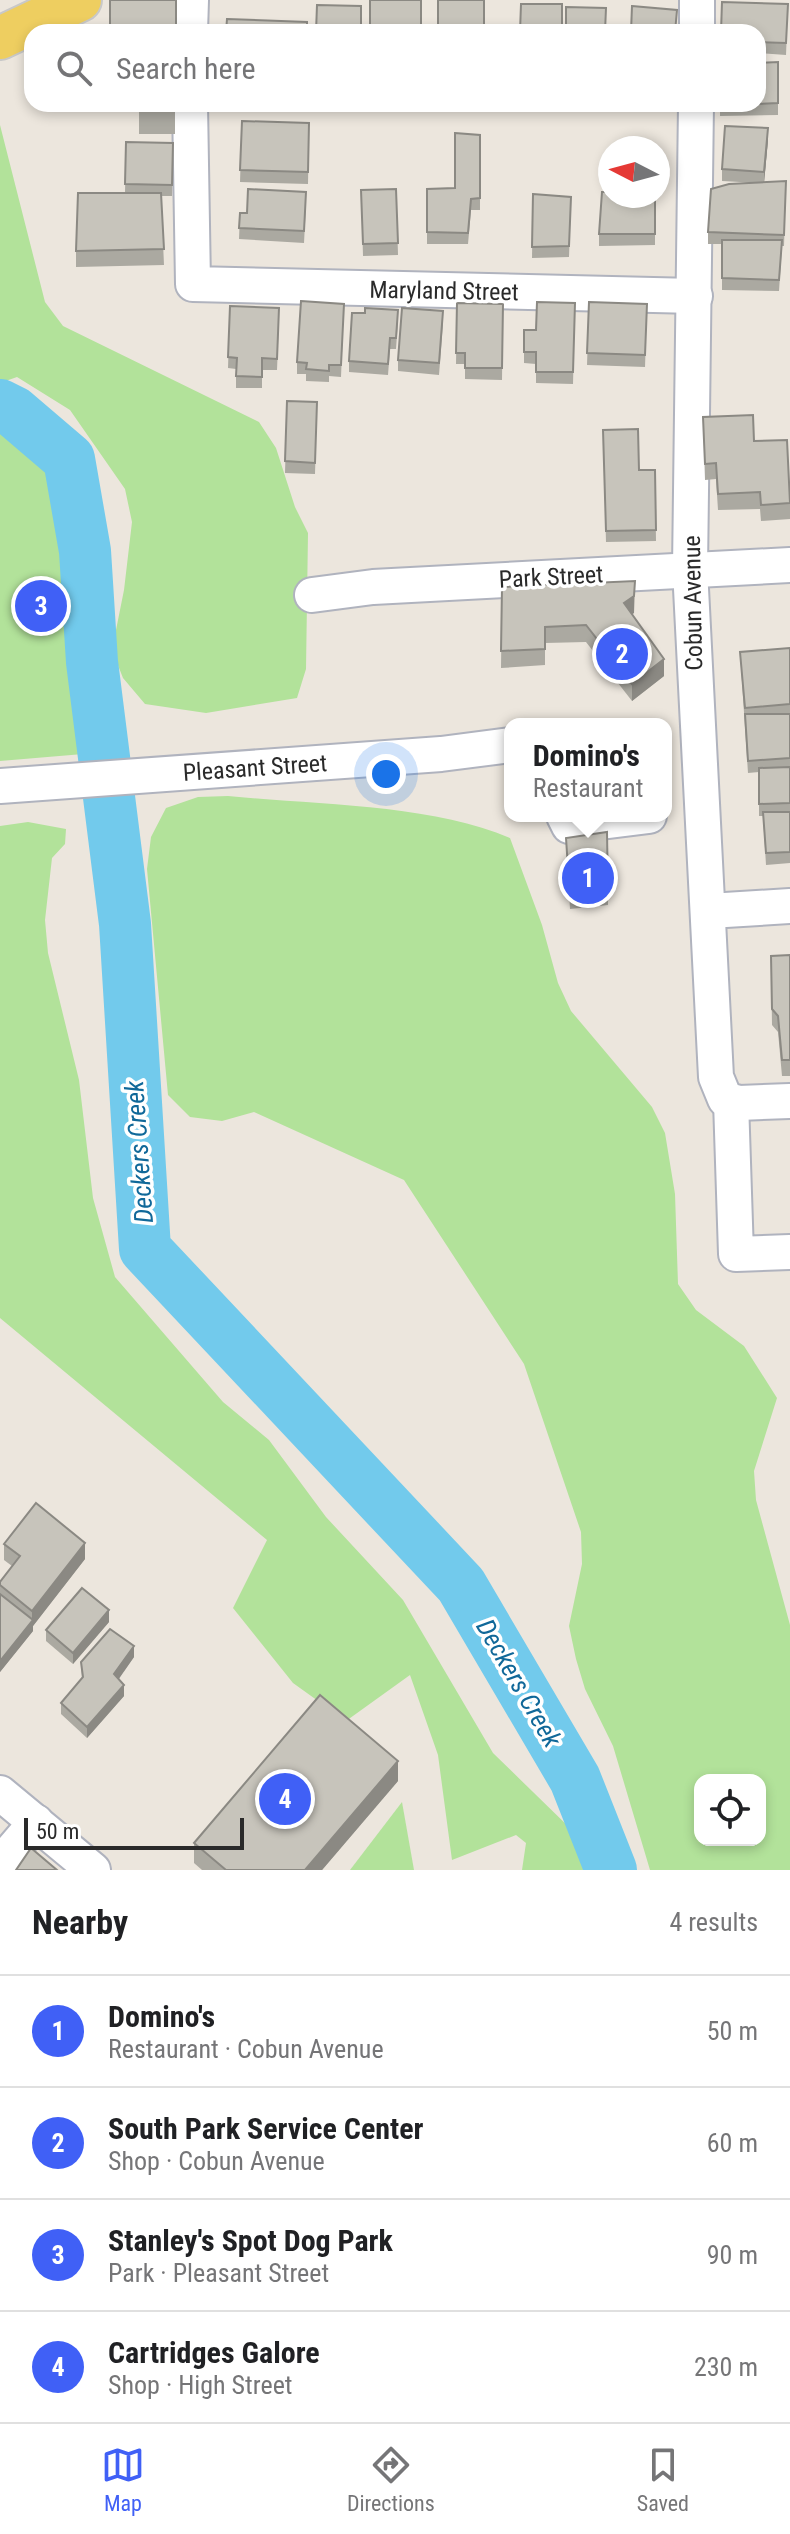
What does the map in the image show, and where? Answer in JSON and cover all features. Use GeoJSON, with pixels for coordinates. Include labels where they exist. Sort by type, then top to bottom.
{"type":"FeatureCollection","features":[{"type":"Feature","properties":{"kind":"main road"},"geometry":{"type":"LineString","coordinates":[[29,24],[80,0]]}},
{"type":"Feature","properties":{"kind":"main road"},"geometry":{"type":"LineString","coordinates":[[0,38],[24,27]]}},
{"type":"Feature","properties":{"kind":"street"},"geometry":{"type":"LineString","coordinates":[[190,24],[191,0]]}},
{"type":"Feature","properties":{"kind":"street"},"geometry":{"type":"LineString","coordinates":[[697,0],[697,24]]}},
{"type":"Feature","properties":{"kind":"street","name":"Maryland Street"},"geometry":{"type":"LineString","coordinates":[[190,112],[193,284],[695,296]]}},
{"type":"Feature","properties":{"kind":"street","name":"Cobun Avenue"},"geometry":{"type":"LineString","coordinates":[[696,112],[690,569],[681,731],[702,810],[716,1077],[728,1100],[736,1254],[789,1253]]}},
{"type":"Feature","properties":{"kind":"street","name":"Park Street"},"geometry":{"type":"LineString","coordinates":[[312,595],[373,587],[790,565]]}},
{"type":"Feature","properties":{"kind":"street","name":"Pleasant Street"},"geometry":{"type":"LineString","coordinates":[[0,786],[441,754],[504,746]]}},
{"type":"Feature","properties":{"kind":"street"},"geometry":{"type":"LineString","coordinates":[[672,813],[702,810]]}},
{"type":"Feature","properties":{"kind":"street"},"geometry":{"type":"LineString","coordinates":[[567,822],[569,826],[601,822]]}},
{"type":"Feature","properties":{"kind":"street"},"geometry":{"type":"LineString","coordinates":[[709,911],[790,906]]}},
{"type":"Feature","properties":{"kind":"street"},"geometry":{"type":"LineString","coordinates":[[728,1100],[790,1101]]}},
{"type":"Feature","properties":{"kind":"street"},"geometry":{"type":"LineString","coordinates":[[0,1793],[84,1863]]}},
{"type":"Feature","properties":{"kind":"street"},"geometry":{"type":"LineString","coordinates":[[0,1864],[36,1822]]}},
{"type":"Feature","properties":{"kind":"green space"},"geometry":{"type":"Polygon","coordinates":[[[0,125],[45,302],[63,326],[259,422],[276,448],[295,507],[308,533],[306,669],[297,698],[206,713],[145,704],[123,678],[112,650],[124,590],[132,522],[125,489],[70,410],[17,377],[0,383],[0,125]]]}},
{"type":"Feature","properties":{"kind":"green space"},"geometry":{"type":"Polygon","coordinates":[[[14,412],[69,459],[95,753],[0,761],[0,417],[14,412]]]}},
{"type":"Feature","properties":{"kind":"green space"},"geometry":{"type":"Polygon","coordinates":[[[228,796],[335,804],[445,818],[510,838],[542,925],[558,983],[571,1011],[652,1107],[665,1133],[675,1194],[678,1284],[696,1310],[744,1346],[777,1398],[754,1471],[756,1500],[790,1625],[790,1870],[650,1870],[613,1746],[585,1689],[576,1659],[569,1626],[582,1564],[581,1532],[524,1364],[404,1180],[254,1112],[222,1121],[190,1117],[168,1095],[147,869],[151,837],[166,808],[198,797],[228,796]]]}},
{"type":"Feature","properties":{"kind":"green space"},"geometry":{"type":"Polygon","coordinates":[[[28,822],[66,829],[65,844],[52,858],[45,920],[48,953],[79,1080],[93,1198],[115,1277],[223,1402],[269,1440],[326,1517],[403,1600],[493,1753],[572,1830],[591,1870],[522,1870],[526,1843],[516,1835],[452,1860],[438,1755],[410,1675],[346,1721],[293,1683],[233,1608],[267,1540],[0,1318],[0,826],[28,822]]]}},
{"type":"Feature","properties":{"kind":"green space"},"geometry":{"type":"Polygon","coordinates":[[[402,1802],[414,1870],[350,1870],[402,1802]]]}},
{"type":"Feature","properties":{"kind":"building"},"geometry":{"type":"Polygon","coordinates":[[[110,0],[176,0],[176,24],[110,24],[110,0]]]}},
{"type":"Feature","properties":{"kind":"building"},"geometry":{"type":"Polygon","coordinates":[[[370,0],[421,0],[421,24],[370,24],[370,0]]]}},
{"type":"Feature","properties":{"kind":"building"},"geometry":{"type":"Polygon","coordinates":[[[438,0],[484,0],[484,24],[438,24],[438,0]]]}},
{"type":"Feature","properties":{"kind":"building"},"geometry":{"type":"Polygon","coordinates":[[[722,2],[788,4],[786,43],[766,42],[766,24],[721,24],[722,2]]]}},
{"type":"Feature","properties":{"kind":"building"},"geometry":{"type":"Polygon","coordinates":[[[521,4],[562,4],[562,24],[520,24],[521,4]]]}},
{"type":"Feature","properties":{"kind":"building"},"geometry":{"type":"Polygon","coordinates":[[[317,5],[361,6],[361,24],[316,24],[317,5]]]}},
{"type":"Feature","properties":{"kind":"building"},"geometry":{"type":"Polygon","coordinates":[[[632,6],[677,10],[676,24],[631,24],[632,6]]]}},
{"type":"Feature","properties":{"kind":"building"},"geometry":{"type":"Polygon","coordinates":[[[566,7],[606,8],[605,24],[566,24],[566,7]]]}},
{"type":"Feature","properties":{"kind":"building"},"geometry":{"type":"Polygon","coordinates":[[[227,19],[307,22],[307,24],[227,24],[227,19]]]}},
{"type":"Feature","properties":{"kind":"building"},"geometry":{"type":"Polygon","coordinates":[[[778,62],[778,103],[766,104],[766,63],[778,62]]]}},
{"type":"Feature","properties":{"kind":"building"},"geometry":{"type":"Polygon","coordinates":[[[242,121],[309,123],[308,172],[240,170],[242,121]]]}},
{"type":"Feature","properties":{"kind":"building"},"geometry":{"type":"Polygon","coordinates":[[[725,126],[768,128],[764,172],[722,169],[725,126]]]}},
{"type":"Feature","properties":{"kind":"building"},"geometry":{"type":"Polygon","coordinates":[[[455,133],[480,135],[480,198],[471,199],[468,233],[427,232],[427,189],[455,188],[455,133]]]}},
{"type":"Feature","properties":{"kind":"building"},"geometry":{"type":"Polygon","coordinates":[[[126,142],[173,143],[172,185],[125,184],[126,142]]]}},
{"type":"Feature","properties":{"kind":"building"},"geometry":{"type":"Polygon","coordinates":[[[786,181],[784,235],[708,232],[711,189],[729,184],[786,181]]]}},
{"type":"Feature","properties":{"kind":"building"},"geometry":{"type":"Polygon","coordinates":[[[248,189],[306,192],[304,231],[239,228],[240,213],[247,213],[248,189]]]}},
{"type":"Feature","properties":{"kind":"building"},"geometry":{"type":"Polygon","coordinates":[[[396,189],[398,243],[363,244],[361,190],[396,189]]]}},
{"type":"Feature","properties":{"kind":"building"},"geometry":{"type":"Polygon","coordinates":[[[78,193],[161,193],[164,249],[76,251],[78,193]]]}},
{"type":"Feature","properties":{"kind":"building"},"geometry":{"type":"Polygon","coordinates":[[[533,194],[571,197],[569,246],[532,247],[533,194]]]}},
{"type":"Feature","properties":{"kind":"building"},"geometry":{"type":"Polygon","coordinates":[[[601,208],[655,208],[655,234],[599,234],[601,208]]]}},
{"type":"Feature","properties":{"kind":"building"},"geometry":{"type":"Polygon","coordinates":[[[722,240],[782,240],[779,280],[722,278],[722,240]]]}},
{"type":"Feature","properties":{"kind":"building"},"geometry":{"type":"Polygon","coordinates":[[[301,301],[344,304],[341,365],[329,365],[329,371],[306,369],[307,363],[297,362],[301,301]]]}},
{"type":"Feature","properties":{"kind":"building"},"geometry":{"type":"Polygon","coordinates":[[[537,302],[575,303],[573,372],[536,372],[536,352],[524,352],[524,330],[536,330],[537,302]]]}},
{"type":"Feature","properties":{"kind":"building"},"geometry":{"type":"Polygon","coordinates":[[[589,302],[647,304],[645,355],[587,353],[589,302]]]}},
{"type":"Feature","properties":{"kind":"building"},"geometry":{"type":"Polygon","coordinates":[[[457,303],[503,304],[502,368],[465,368],[465,353],[456,353],[457,303]]]}},
{"type":"Feature","properties":{"kind":"building"},"geometry":{"type":"Polygon","coordinates":[[[230,306],[279,308],[277,359],[262,358],[262,377],[236,376],[237,358],[228,357],[230,306]]]}},
{"type":"Feature","properties":{"kind":"building"},"geometry":{"type":"Polygon","coordinates":[[[365,308],[398,310],[396,338],[390,338],[388,364],[349,361],[352,313],[365,313],[365,308]]]}},
{"type":"Feature","properties":{"kind":"building"},"geometry":{"type":"Polygon","coordinates":[[[402,308],[443,311],[439,363],[398,360],[402,308]]]}},
{"type":"Feature","properties":{"kind":"building"},"geometry":{"type":"Polygon","coordinates":[[[287,401],[317,402],[315,463],[285,461],[287,401]]]}},
{"type":"Feature","properties":{"kind":"building"},"geometry":{"type":"Polygon","coordinates":[[[753,415],[754,441],[787,440],[790,503],[761,505],[760,492],[718,494],[716,463],[705,464],[703,417],[753,415]]]}},
{"type":"Feature","properties":{"kind":"building"},"geometry":{"type":"Polygon","coordinates":[[[638,429],[639,470],[655,470],[656,530],[606,531],[603,430],[638,429]]]}},
{"type":"Feature","properties":{"kind":"building"},"geometry":{"type":"Polygon","coordinates":[[[635,581],[634,596],[624,603],[664,659],[632,684],[586,625],[545,627],[545,649],[501,651],[502,587],[635,581]]]}},
{"type":"Feature","properties":{"kind":"building"},"geometry":{"type":"Polygon","coordinates":[[[790,648],[790,704],[745,708],[740,652],[790,648]]]}},
{"type":"Feature","properties":{"kind":"building"},"geometry":{"type":"Polygon","coordinates":[[[745,714],[790,714],[790,758],[748,761],[745,714]]]}},
{"type":"Feature","properties":{"kind":"building"},"geometry":{"type":"Polygon","coordinates":[[[790,767],[790,803],[759,804],[759,768],[790,767]]]}},
{"type":"Feature","properties":{"kind":"building"},"geometry":{"type":"Polygon","coordinates":[[[763,812],[790,812],[790,852],[766,853],[763,812]]]}},
{"type":"Feature","properties":{"kind":"building"},"geometry":{"type":"Polygon","coordinates":[[[607,832],[608,894],[570,898],[566,838],[607,832]]]}},
{"type":"Feature","properties":{"kind":"building"},"geometry":{"type":"Polygon","coordinates":[[[790,955],[790,1060],[782,1060],[778,1016],[772,1009],[771,956],[790,955]]]}},
{"type":"Feature","properties":{"kind":"building"},"geometry":{"type":"Polygon","coordinates":[[[36,1503],[85,1543],[32,1611],[0,1582],[20,1556],[4,1544],[36,1503]]]}},
{"type":"Feature","properties":{"kind":"building"},"geometry":{"type":"Polygon","coordinates":[[[82,1588],[109,1610],[73,1653],[46,1630],[82,1588]]]}},
{"type":"Feature","properties":{"kind":"building"},"geometry":{"type":"Polygon","coordinates":[[[0,1594],[33,1620],[0,1661],[0,1594]]]}},
{"type":"Feature","properties":{"kind":"building"},"geometry":{"type":"Polygon","coordinates":[[[110,1629],[134,1646],[114,1674],[124,1685],[87,1727],[61,1703],[83,1677],[81,1662],[110,1629]]]}},
{"type":"Feature","properties":{"kind":"building"},"geometry":{"type":"Polygon","coordinates":[[[320,1695],[398,1761],[305,1870],[226,1870],[194,1843],[320,1695]]]}},
{"type":"Feature","properties":{"kind":"building"},"geometry":{"type":"Polygon","coordinates":[[[31,1848],[57,1870],[16,1870],[31,1848]]]}},
{"type":"Feature","properties":{"kind":"waterway","name":"Deckers Creek"},"geometry":{"type":"LineString","coordinates":[[0,405],[14,412],[69,459],[85,551],[92,662],[125,924],[145,1249],[461,1585],[575,1779],[611,1870]]}},
{"type":"Feature","properties":{"kind":"place","name":"Stanley's Spot Dog Park"},"geometry":{"type":"Point","coordinates":[41,606]}},
{"type":"Feature","properties":{"kind":"place","name":"South Park Service Center"},"geometry":{"type":"Point","coordinates":[622,654]}},
{"type":"Feature","properties":{"kind":"place","name":"Domino's"},"geometry":{"type":"Point","coordinates":[588,878]}},
{"type":"Feature","properties":{"kind":"place","name":"Cartridges Galore"},"geometry":{"type":"Point","coordinates":[285,1799]}}]}
